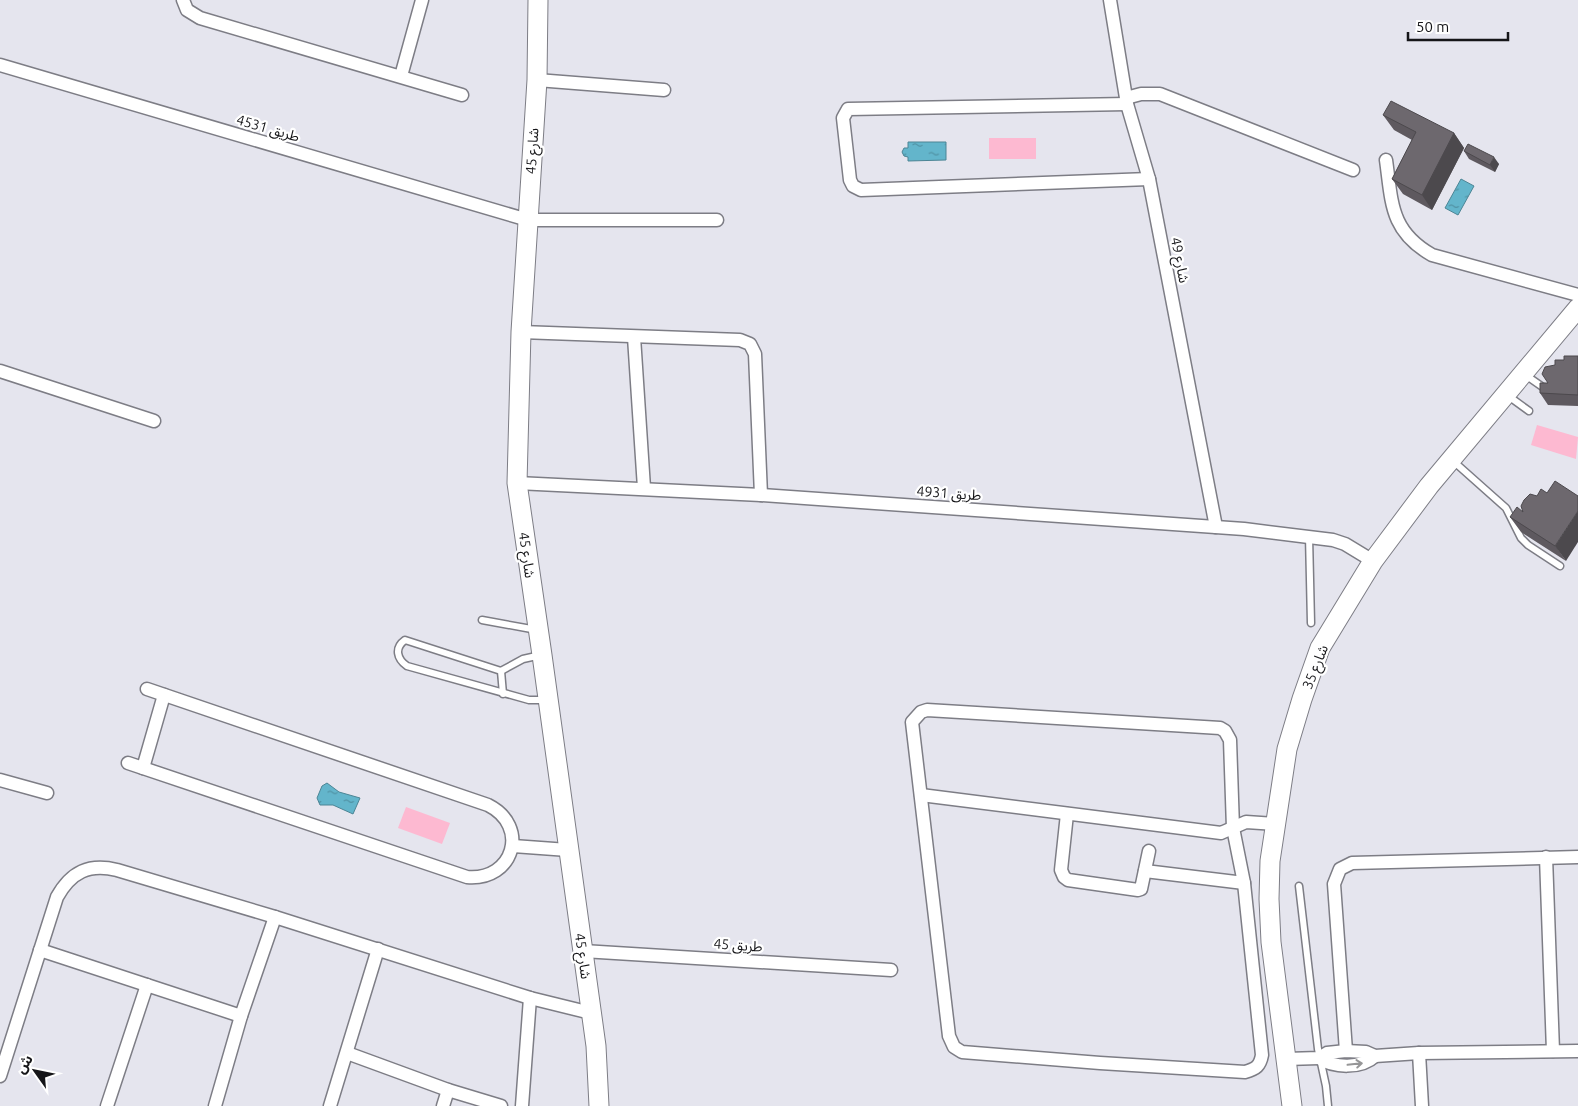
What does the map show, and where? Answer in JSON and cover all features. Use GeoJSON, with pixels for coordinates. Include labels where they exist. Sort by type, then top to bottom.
{"type":"FeatureCollection","features":[{"type":"Feature","properties":{"kind":"street"},"geometry":{"type":"LineString","coordinates":[[183,0],[187,10],[200,18],[401,76],[462,96]]}},
{"type":"Feature","properties":{"kind":"street"},"geometry":{"type":"LineString","coordinates":[[401,76],[422,0]]}},
{"type":"Feature","properties":{"kind":"street","name":"شارع 45"},"geometry":{"type":"LineString","coordinates":[[538,0],[537,80],[522,332],[517,482],[596,1046],[599,1106]]}},
{"type":"Feature","properties":{"kind":"street","name":"شارع 49"},"geometry":{"type":"LineString","coordinates":[[1110,0],[1126,101],[1149,179],[1216,527]]}},
{"type":"Feature","properties":{"kind":"street","name":"طريق 4531"},"geometry":{"type":"LineString","coordinates":[[0,65],[528,220],[717,220]]}},
{"type":"Feature","properties":{"kind":"street"},"geometry":{"type":"LineString","coordinates":[[537,80],[664,90]]}},
{"type":"Feature","properties":{"kind":"street"},"geometry":{"type":"LineString","coordinates":[[1149,179],[861,190],[853,186],[850,180],[843,118],[848,109],[1126,101],[1141,94],[1160,94],[1353,170]]}},
{"type":"Feature","properties":{"kind":"street"},"geometry":{"type":"LineString","coordinates":[[1386,160],[1392,205],[1397,221],[1406,235],[1418,246],[1439,257],[1578,296]]}},
{"type":"Feature","properties":{"kind":"street","name":"شارع 35"},"geometry":{"type":"LineString","coordinates":[[1292,1106],[1271,942],[1270,871],[1275,824],[1287,750],[1320,648],[1372,561],[1429,486],[1578,308]]}},
{"type":"Feature","properties":{"kind":"street"},"geometry":{"type":"LineString","coordinates":[[522,332],[740,340],[750,344],[755,354],[761,495]]}},
{"type":"Feature","properties":{"kind":"street"},"geometry":{"type":"LineString","coordinates":[[634,337],[644,488]]}},
{"type":"Feature","properties":{"kind":"street"},"geometry":{"type":"LineString","coordinates":[[0,371],[154,421]]}},
{"type":"Feature","properties":{"kind":"street","name":"طريق 4931"},"geometry":{"type":"LineString","coordinates":[[517,482],[761,495],[1216,527],[1309,536],[1345,544],[1372,561]]}},
{"type":"Feature","properties":{"kind":"street"},"geometry":{"type":"LineString","coordinates":[[128,763],[468,877],[488,876],[497,871],[510,855],[513,846],[511,830],[505,817],[488,805],[147,689]]}},
{"type":"Feature","properties":{"kind":"street"},"geometry":{"type":"LineString","coordinates":[[143,768],[164,695]]}},
{"type":"Feature","properties":{"kind":"street"},"geometry":{"type":"LineString","coordinates":[[927,710],[1220,728],[1225,731],[1230,740],[1233,828],[1244,883],[1262,1055],[1260,1064],[1254,1070],[1245,1072],[1110,1064],[962,1052],[954,1047],[949,1036],[912,722],[921,712],[927,710]]}},
{"type":"Feature","properties":{"kind":"street"},"geometry":{"type":"LineString","coordinates":[[0,780],[47,793]]}},
{"type":"Feature","properties":{"kind":"street"},"geometry":{"type":"LineString","coordinates":[[921,795],[1221,834],[1246,822],[1275,824]]}},
{"type":"Feature","properties":{"kind":"street"},"geometry":{"type":"LineString","coordinates":[[1067,814],[1062,870],[1068,880],[1141,889],[1148,851]]}},
{"type":"Feature","properties":{"kind":"street"},"geometry":{"type":"LineString","coordinates":[[513,846],[568,850]]}},
{"type":"Feature","properties":{"kind":"street"},"geometry":{"type":"LineString","coordinates":[[1546,857],[1553,1051]]}},
{"type":"Feature","properties":{"kind":"street"},"geometry":{"type":"LineString","coordinates":[[1346,1052],[1334,884],[1340,869],[1352,863],[1578,857]]}},
{"type":"Feature","properties":{"kind":"street"},"geometry":{"type":"LineString","coordinates":[[0,1076],[57,897],[63,886],[71,878],[82,871],[93,868],[105,867],[117,870],[275,917],[530,998],[591,1013]]}},
{"type":"Feature","properties":{"kind":"street"},"geometry":{"type":"LineString","coordinates":[[1145,871],[1244,883]]}},
{"type":"Feature","properties":{"kind":"street"},"geometry":{"type":"LineString","coordinates":[[215,1106],[241,1016],[275,917]]}},
{"type":"Feature","properties":{"kind":"street"},"geometry":{"type":"LineString","coordinates":[[330,1106],[378,949]]}},
{"type":"Feature","properties":{"kind":"street"},"geometry":{"type":"LineString","coordinates":[[40,950],[241,1016]]}},
{"type":"Feature","properties":{"kind":"street","name":"طريق 45"},"geometry":{"type":"LineString","coordinates":[[583,951],[891,970]]}},
{"type":"Feature","properties":{"kind":"street"},"geometry":{"type":"LineString","coordinates":[[107,1106],[146,985]]}},
{"type":"Feature","properties":{"kind":"street"},"geometry":{"type":"LineString","coordinates":[[522,1106],[530,998]]}},
{"type":"Feature","properties":{"kind":"street"},"geometry":{"type":"LineString","coordinates":[[1319,1058],[1338,1066],[1363,1063],[1375,1056],[1419,1053],[1578,1051]]}},
{"type":"Feature","properties":{"kind":"street"},"geometry":{"type":"LineString","coordinates":[[1286,1059],[1319,1058],[1327,1053],[1346,1052],[1366,1052],[1375,1056]]}},
{"type":"Feature","properties":{"kind":"street"},"geometry":{"type":"LineString","coordinates":[[347,1053],[448,1090],[501,1106]]}},
{"type":"Feature","properties":{"kind":"street"},"geometry":{"type":"LineString","coordinates":[[1419,1053],[1422,1106]]}},
{"type":"Feature","properties":{"kind":"street"},"geometry":{"type":"LineString","coordinates":[[443,1106],[448,1090]]}},
{"type":"Feature","properties":{"kind":"lane"},"geometry":{"type":"LineString","coordinates":[[1523,374],[1552,393]]}},
{"type":"Feature","properties":{"kind":"lane"},"geometry":{"type":"LineString","coordinates":[[1506,394],[1529,411]]}},
{"type":"Feature","properties":{"kind":"lane"},"geometry":{"type":"LineString","coordinates":[[1451,460],[1506,508],[1521,538],[1528,545],[1560,566]]}},
{"type":"Feature","properties":{"kind":"lane"},"geometry":{"type":"LineString","coordinates":[[1309,536],[1311,623]]}},
{"type":"Feature","properties":{"kind":"lane"},"geometry":{"type":"LineString","coordinates":[[482,620],[538,630]]}},
{"type":"Feature","properties":{"kind":"lane"},"geometry":{"type":"LineString","coordinates":[[542,655],[523,659],[501,671],[405,640],[397,650],[401,662],[407,666],[503,694],[529,700],[547,700]]}},
{"type":"Feature","properties":{"kind":"lane"},"geometry":{"type":"LineString","coordinates":[[501,671],[503,694]]}},
{"type":"Feature","properties":{"kind":"lane"},"geometry":{"type":"LineString","coordinates":[[1299,886],[1319,1058],[1324,1076],[1328,1106]]}},
{"type":"Feature","properties":{"kind":"shaded area"},"geometry":{"type":"Polygon","coordinates":[[[989,138],[1036,138],[1036,159],[989,159],[989,138]]]}},
{"type":"Feature","properties":{"kind":"shaded area"},"geometry":{"type":"Polygon","coordinates":[[[1537,425],[1578,437],[1576,459],[1531,445],[1537,425]]]}},
{"type":"Feature","properties":{"kind":"shaded area"},"geometry":{"type":"Polygon","coordinates":[[[406,807],[450,823],[442,844],[398,828],[406,807]]]}},
{"type":"Feature","properties":{"kind":"water"},"geometry":{"type":"Polygon","coordinates":[[[908,142],[946,142],[946,160],[908,161],[908,157],[904,156],[902,152],[904,148],[908,148],[908,142]]]}},
{"type":"Feature","properties":{"kind":"water"},"geometry":{"type":"Polygon","coordinates":[[[1461,179],[1474,186],[1458,215],[1445,208],[1461,179]]]}},
{"type":"Feature","properties":{"kind":"water"},"geometry":{"type":"Polygon","coordinates":[[[327,783],[339,792],[360,798],[353,814],[333,805],[320,805],[317,798],[322,786],[327,783]]]}},
{"type":"Feature","properties":{"kind":"building"},"geometry":{"type":"Polygon","coordinates":[[[1391,101],[1454,133],[1422,195],[1392,179],[1416,132],[1383,115],[1391,101]]]}},
{"type":"Feature","properties":{"kind":"building"},"geometry":{"type":"Polygon","coordinates":[[[1468,144],[1494,157],[1490,165],[1464,151],[1468,144]]]}},
{"type":"Feature","properties":{"kind":"building"},"geometry":{"type":"Polygon","coordinates":[[[1564,356],[1578,356],[1578,395],[1540,393],[1540,383],[1548,383],[1542,374],[1545,367],[1555,365],[1555,360],[1564,360],[1564,356]]]}},
{"type":"Feature","properties":{"kind":"building"},"geometry":{"type":"Polygon","coordinates":[[[1555,481],[1578,496],[1578,511],[1555,546],[1510,517],[1517,507],[1523,512],[1521,506],[1530,494],[1537,496],[1541,489],[1547,493],[1555,481]]]}}]}
